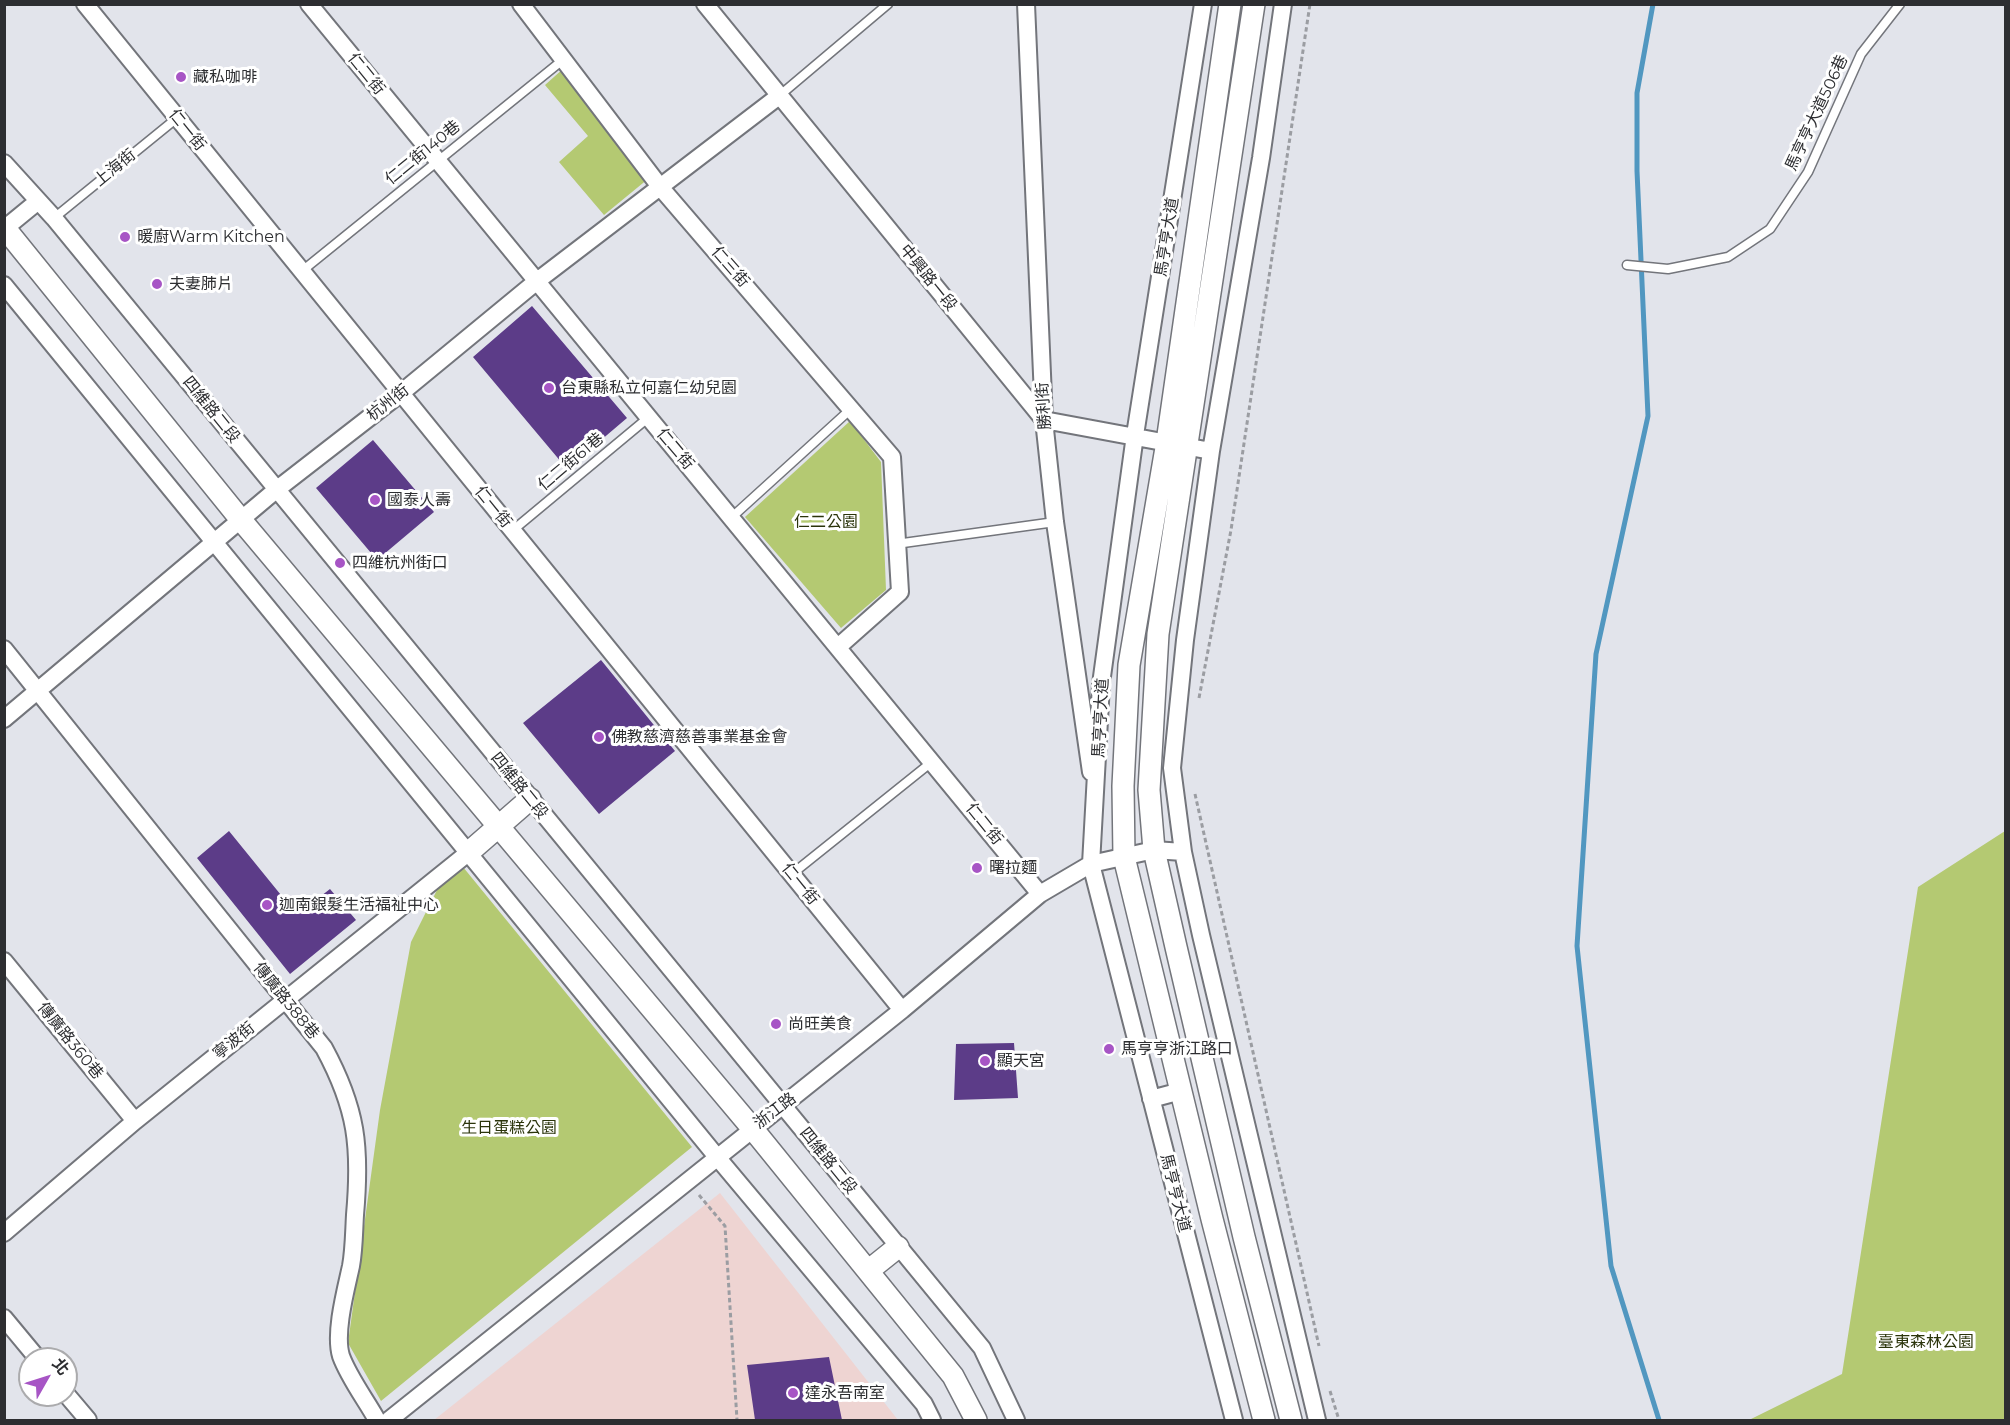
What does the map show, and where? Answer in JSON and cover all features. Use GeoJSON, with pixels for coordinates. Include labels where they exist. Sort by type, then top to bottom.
{"type":"FeatureCollection","features":[{"type":"Feature","properties":{"kind":"street","name":"仁一街"},"geometry":{"type":"LineString","coordinates":[[85,4],[902,1010]]}},
{"type":"Feature","properties":{"kind":"street","name":"仁二街"},"geometry":{"type":"LineString","coordinates":[[309,4],[1040,894]]}},
{"type":"Feature","properties":{"kind":"street","name":"仁三街"},"geometry":{"type":"LineString","coordinates":[[521,4],[661,188],[852,408],[891,457],[900,592],[838,646]]}},
{"type":"Feature","properties":{"kind":"street","name":"中興路一段"},"geometry":{"type":"LineString","coordinates":[[705,4],[1044,420]]}},
{"type":"Feature","properties":{"kind":"street","name":"勝利街"},"geometry":{"type":"LineString","coordinates":[[1026,4],[1044,420],[1055,522],[1096,805]]}},
{"type":"Feature","properties":{"kind":"street","name":"馬亨亨大道"},"geometry":{"type":"LineString","coordinates":[[1203,4],[1135,435],[1101,684],[1091,864],[1234,1420]]}},
{"type":"Feature","properties":{"kind":"street","name":"馬亨亨大道"},"geometry":{"type":"LineString","coordinates":[[1230,4],[1167,442],[1130,665],[1123,786],[1124,857],[1264,1420]]}},
{"type":"Feature","properties":{"kind":"street"},"geometry":{"type":"LineString","coordinates":[[1254,4],[1158,634],[1149,790],[1155,850],[1208,1081],[1291,1420]]}},
{"type":"Feature","properties":{"kind":"street"},"geometry":{"type":"LineString","coordinates":[[1283,4],[1261,158],[1212,451],[1185,640],[1172,768],[1183,852],[1304,1374],[1317,1420]]}},
{"type":"Feature","properties":{"kind":"street","name":"杭州街"},"geometry":{"type":"LineString","coordinates":[[4,719],[276,490],[401,393],[537,281],[779,96]]}},
{"type":"Feature","properties":{"kind":"street","name":"四維路二段"},"geometry":{"type":"LineString","coordinates":[[4,163],[37,202],[54,218],[982,1348],[1016,1420]]}},
{"type":"Feature","properties":{"kind":"street"},"geometry":{"type":"LineString","coordinates":[[37,202],[5,228],[241,520],[752,1128],[953,1376],[976,1420]]}},
{"type":"Feature","properties":{"kind":"street"},"geometry":{"type":"LineString","coordinates":[[4,285],[717,1157],[924,1404],[932,1420]]}},
{"type":"Feature","properties":{"kind":"street"},"geometry":{"type":"LineString","coordinates":[[1044,420],[1212,451]]}},
{"type":"Feature","properties":{"kind":"street","name":"傳廣路388巷"},"geometry":{"type":"LineString","coordinates":[[4,649],[324,1048],[347,1093],[355,1127],[359,1168],[351,1264],[341,1305],[341,1355],[377,1420]]}},
{"type":"Feature","properties":{"kind":"street"},"geometry":{"type":"LineString","coordinates":[[468,853],[530,799]]}},
{"type":"Feature","properties":{"kind":"street","name":"浙江路"},"geometry":{"type":"LineString","coordinates":[[389,1420],[902,1010],[1040,894],[1091,864],[1155,850],[1183,852]]}},
{"type":"Feature","properties":{"kind":"street","name":"寧波街"},"geometry":{"type":"LineString","coordinates":[[4,1233],[135,1121],[468,853]]}},
{"type":"Feature","properties":{"kind":"street","name":"傳廣路360巷"},"geometry":{"type":"LineString","coordinates":[[4,961],[135,1121]]}},
{"type":"Feature","properties":{"kind":"street"},"geometry":{"type":"LineString","coordinates":[[1208,1081],[1233,1073]]}},
{"type":"Feature","properties":{"kind":"street"},"geometry":{"type":"LineString","coordinates":[[1151,1099],[1181,1091]]}},
{"type":"Feature","properties":{"kind":"street"},"geometry":{"type":"LineString","coordinates":[[868,1271],[898,1247]]}},
{"type":"Feature","properties":{"kind":"street"},"geometry":{"type":"LineString","coordinates":[[4,1318],[28,1347]]}},
{"type":"Feature","properties":{"kind":"street"},"geometry":{"type":"LineString","coordinates":[[1280,1381],[1304,1374]]}},
{"type":"Feature","properties":{"kind":"street"},"geometry":{"type":"LineString","coordinates":[[1228,1398],[1256,1388]]}},
{"type":"Feature","properties":{"kind":"street"},"geometry":{"type":"LineString","coordinates":[[77,1407],[88,1420]]}},
{"type":"Feature","properties":{"kind":"lane"},"geometry":{"type":"LineString","coordinates":[[779,96],[888,4]]}},
{"type":"Feature","properties":{"kind":"lane","name":"馬亨亨大道506巷"},"geometry":{"type":"LineString","coordinates":[[1628,265],[1668,269],[1728,257],[1770,229],[1808,172],[1860,54],[1900,4]]}},
{"type":"Feature","properties":{"kind":"lane","name":"仁二街140巷"},"geometry":{"type":"LineString","coordinates":[[302,271],[564,58]]}},
{"type":"Feature","properties":{"kind":"lane","name":"上海街"},"geometry":{"type":"LineString","coordinates":[[54,218],[177,118]]}},
{"type":"Feature","properties":{"kind":"lane"},"geometry":{"type":"LineString","coordinates":[[732,517],[852,408]]}},
{"type":"Feature","properties":{"kind":"lane","name":"仁二街61巷"},"geometry":{"type":"LineString","coordinates":[[512,531],[649,417]]}},
{"type":"Feature","properties":{"kind":"lane"},"geometry":{"type":"LineString","coordinates":[[896,544],[1055,522]]}},
{"type":"Feature","properties":{"kind":"lane"},"geometry":{"type":"LineString","coordinates":[[792,874],[933,761]]}},
{"type":"Feature","properties":{"kind":"path"},"geometry":{"type":"LineString","coordinates":[[1197,709],[1230,530],[1310,4]]}},
{"type":"Feature","properties":{"kind":"path"},"geometry":{"type":"LineString","coordinates":[[1193,788],[1320,1348]]}},
{"type":"Feature","properties":{"kind":"path"},"geometry":{"type":"LineString","coordinates":[[687,1181],[725,1226],[737,1420]]}},
{"type":"Feature","properties":{"kind":"path"},"geometry":{"type":"LineString","coordinates":[[1328,1383],[1339,1420]]}},
{"type":"Feature","properties":{"kind":"shaded area"},"geometry":{"type":"Polygon","coordinates":[[[720,1193],[898,1420],[434,1420],[720,1193]]]}},
{"type":"Feature","properties":{"kind":"green space"},"geometry":{"type":"Polygon","coordinates":[[[564,68],[654,174],[604,215],[559,162],[588,136],[545,85],[564,68]]]}},
{"type":"Feature","properties":{"kind":"green space","name":"仁二公園"},"geometry":{"type":"Polygon","coordinates":[[[850,421],[881,462],[886,590],[841,628],[745,517],[850,421]]]}},
{"type":"Feature","properties":{"kind":"green space","name":"臺東森林公園"},"geometry":{"type":"Polygon","coordinates":[[[2005,831],[2005,1420],[1749,1420],[1842,1374],[1918,887],[2005,831]]]}},
{"type":"Feature","properties":{"kind":"green space","name":"生日蛋糕公園"},"geometry":{"type":"Polygon","coordinates":[[[454,856],[692,1147],[381,1401],[348,1343],[380,1110],[411,942],[454,856]]]}},
{"type":"Feature","properties":{"kind":"building","name":"台東縣私立何嘉仁幼兒園"},"geometry":{"type":"Polygon","coordinates":[[[532,306],[627,418],[567,469],[473,357],[532,306]]]}},
{"type":"Feature","properties":{"kind":"building","name":"國泰人壽"},"geometry":{"type":"Polygon","coordinates":[[[373,440],[434,512],[377,560],[316,488],[373,440]]]}},
{"type":"Feature","properties":{"kind":"building","name":"佛教慈濟慈善事業基金會"},"geometry":{"type":"Polygon","coordinates":[[[601,660],[675,751],[599,814],[523,723],[601,660]]]}},
{"type":"Feature","properties":{"kind":"building","name":"迦南銀髮生活福祉中心"},"geometry":{"type":"Polygon","coordinates":[[[229,831],[285,900],[291,895],[303,910],[330,889],[356,920],[290,974],[197,858],[229,831]]]}},
{"type":"Feature","properties":{"kind":"building","name":"顯天宮"},"geometry":{"type":"Polygon","coordinates":[[[1014,1043],[1018,1098],[954,1100],[956,1044],[1014,1043]]]}},
{"type":"Feature","properties":{"kind":"building","name":"達永吾南室"},"geometry":{"type":"Polygon","coordinates":[[[829,1357],[842,1420],[755,1420],[747,1365],[829,1357]]]}},
{"type":"Feature","properties":{"kind":"waterway"},"geometry":{"type":"LineString","coordinates":[[1653,4],[1637,93],[1637,171],[1648,416],[1596,654],[1577,946],[1611,1266],[1659,1420]]}},
{"type":"Feature","properties":{"kind":"place","name":"藏私咖啡"},"geometry":{"type":"Point","coordinates":[181,77]}},
{"type":"Feature","properties":{"kind":"place","name":"暖廚Warm Kitchen"},"geometry":{"type":"Point","coordinates":[125,237]}},
{"type":"Feature","properties":{"kind":"place","name":"夫妻肺片"},"geometry":{"type":"Point","coordinates":[157,284]}},
{"type":"Feature","properties":{"kind":"place","name":"台東縣私立何嘉仁幼兒園"},"geometry":{"type":"Point","coordinates":[549,388]}},
{"type":"Feature","properties":{"kind":"place","name":"國泰人壽"},"geometry":{"type":"Point","coordinates":[375,500]}},
{"type":"Feature","properties":{"kind":"place","name":"四維杭州街口"},"geometry":{"type":"Point","coordinates":[340,563]}},
{"type":"Feature","properties":{"kind":"place","name":"佛教慈濟慈善事業基金會"},"geometry":{"type":"Point","coordinates":[599,737]}},
{"type":"Feature","properties":{"kind":"place","name":"曙拉麵"},"geometry":{"type":"Point","coordinates":[977,868]}},
{"type":"Feature","properties":{"kind":"place","name":"迦南銀髮生活福祉中心"},"geometry":{"type":"Point","coordinates":[267,905]}},
{"type":"Feature","properties":{"kind":"place","name":"尚旺美食"},"geometry":{"type":"Point","coordinates":[776,1024]}},
{"type":"Feature","properties":{"kind":"place","name":"馬亨亨浙江路口"},"geometry":{"type":"Point","coordinates":[1109,1049]}},
{"type":"Feature","properties":{"kind":"place","name":"顯天宮"},"geometry":{"type":"Point","coordinates":[985,1061]}},
{"type":"Feature","properties":{"kind":"place","name":"達永吾南室"},"geometry":{"type":"Point","coordinates":[793,1393]}}]}
